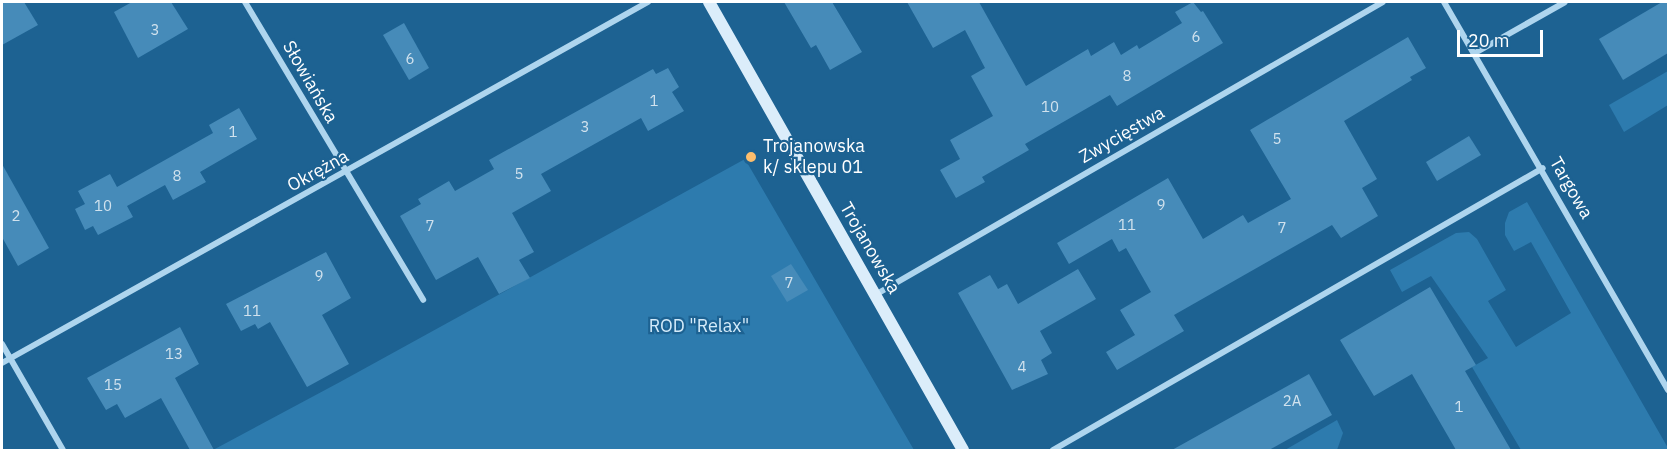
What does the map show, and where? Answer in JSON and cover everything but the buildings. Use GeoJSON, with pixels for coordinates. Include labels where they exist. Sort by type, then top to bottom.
{"type":"FeatureCollection","features":[{"type":"Feature","properties":{"kind":"street","name":"Słowiańska"},"geometry":{"type":"LineString","coordinates":[[245,2],[423,300]]}},
{"type":"Feature","properties":{"kind":"street","name":"Okrężna"},"geometry":{"type":"LineString","coordinates":[[2,363],[346,173],[648,2]]}},
{"type":"Feature","properties":{"kind":"street","name":"Trojanowska"},"geometry":{"type":"LineString","coordinates":[[709,2],[963,450]]}},
{"type":"Feature","properties":{"kind":"street","name":"Zwycięstwa"},"geometry":{"type":"LineString","coordinates":[[875,295],[1383,2]]}},
{"type":"Feature","properties":{"kind":"street","name":"Targowa"},"geometry":{"type":"LineString","coordinates":[[1444,2],[1543,168],[1668,390]]}},
{"type":"Feature","properties":{"kind":"street"},"geometry":{"type":"LineString","coordinates":[[1475,53],[1565,2]]}},
{"type":"Feature","properties":{"kind":"street"},"geometry":{"type":"LineString","coordinates":[[1053,450],[1543,168]]}},
{"type":"Feature","properties":{"kind":"street"},"geometry":{"type":"LineString","coordinates":[[2,344],[63,450]]}},
{"type":"Feature","properties":{"kind":"green space"},"geometry":{"type":"Polygon","coordinates":[[[1668,71],[1668,105],[1624,132],[1609,105],[1668,71]]]}},
{"type":"Feature","properties":{"kind":"green space","name":"ROD \"Relax\""},"geometry":{"type":"Polygon","coordinates":[[[745,159],[914,450],[213,450],[340,382],[745,159]]]}},
{"type":"Feature","properties":{"kind":"green space"},"geometry":{"type":"Polygon","coordinates":[[[1527,202],[1668,450],[1521,450],[1472,367],[1488,358],[1431,276],[1402,292],[1390,270],[1456,233],[1469,232],[1477,239],[1506,290],[1488,301],[1516,347],[1571,313],[1531,242],[1514,251],[1505,235],[1505,223],[1509,212],[1527,202]]]}},
{"type":"Feature","properties":{"kind":"green space"},"geometry":{"type":"Polygon","coordinates":[[[1337,420],[1343,433],[1337,450],[1285,450],[1337,420]]]}},
{"type":"Feature","properties":{"kind":"place","name":"Trojanowska k/ sklepu 01"},"geometry":{"type":"Point","coordinates":[751,157]}}]}
